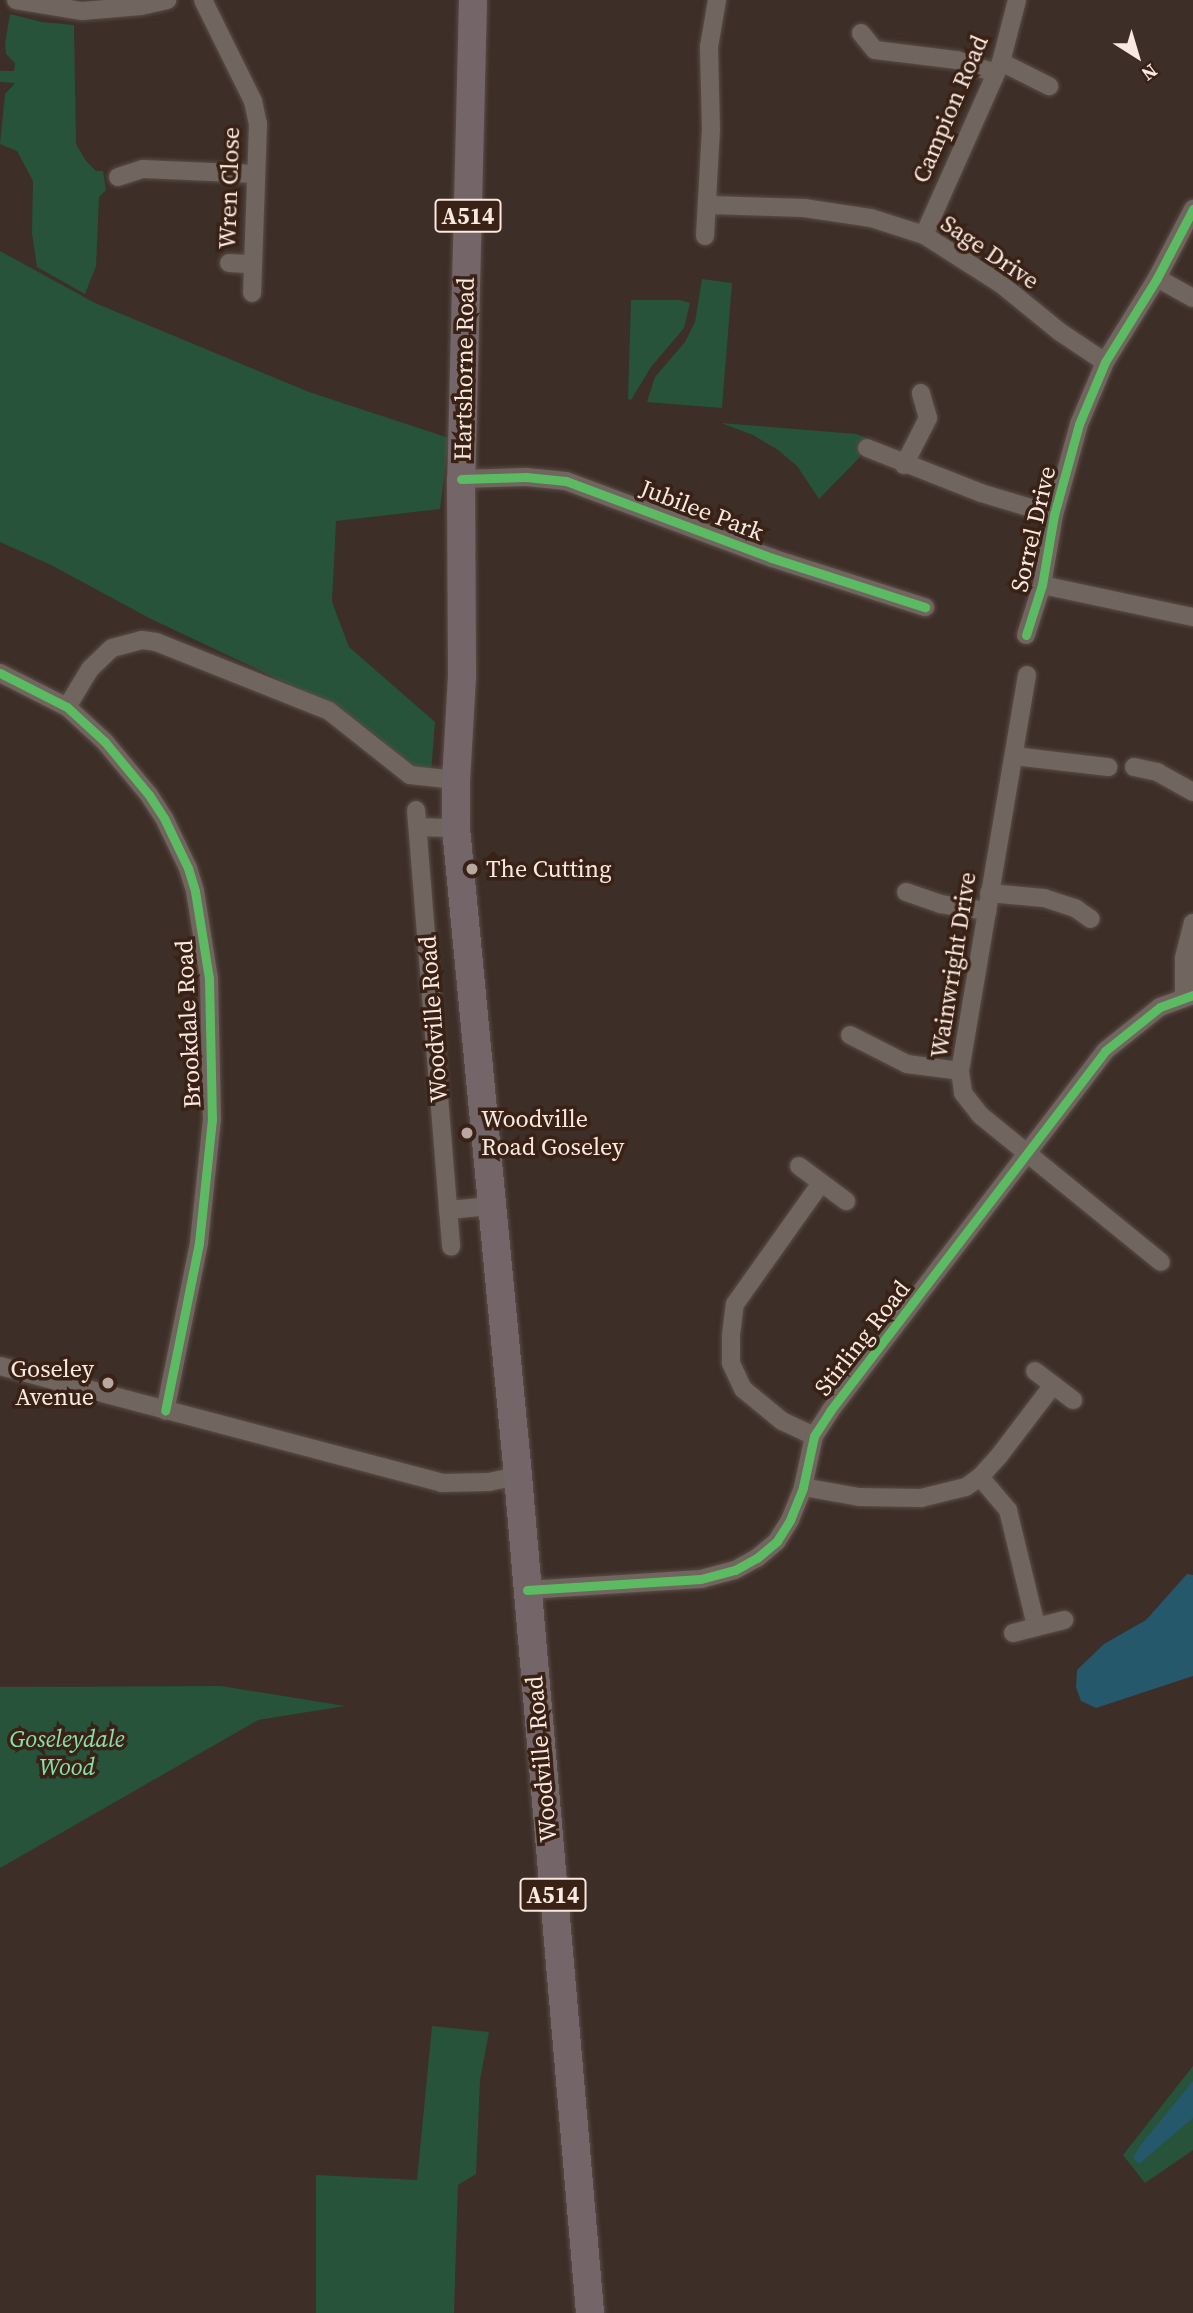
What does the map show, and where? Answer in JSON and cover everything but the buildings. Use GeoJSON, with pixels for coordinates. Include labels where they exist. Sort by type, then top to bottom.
{"type":"FeatureCollection","features":[{"type":"Feature","properties":{"kind":"main road","name":"Hartshorne Road"},"geometry":{"type":"LineString","coordinates":[[456,780],[462,677],[461,479],[473,0]]}},
{"type":"Feature","properties":{"kind":"main road","name":"Woodville Road"},"geometry":{"type":"LineString","coordinates":[[456,780],[456,828],[490,1206],[518,1476],[590,2313]]}},
{"type":"Feature","properties":{"kind":"street"},"geometry":{"type":"LineString","coordinates":[[16,0],[82,11],[141,6],[167,0]]}},
{"type":"Feature","properties":{"kind":"street","name":"Wren Close"},"geometry":{"type":"LineString","coordinates":[[203,0],[253,101],[258,124],[252,293]]}},
{"type":"Feature","properties":{"kind":"street"},"geometry":{"type":"LineString","coordinates":[[705,236],[709,205],[709,47],[716,0]]}},
{"type":"Feature","properties":{"kind":"street","name":"Campion Road"},"geometry":{"type":"LineString","coordinates":[[924,235],[998,67],[1017,0]]}},
{"type":"Feature","properties":{"kind":"street"},"geometry":{"type":"LineString","coordinates":[[861,33],[875,50],[998,67],[1049,86]]}},
{"type":"Feature","properties":{"kind":"street"},"geometry":{"type":"LineString","coordinates":[[118,177],[143,169],[256,174]]}},
{"type":"Feature","properties":{"kind":"street","name":"Sage Drive"},"geometry":{"type":"LineString","coordinates":[[709,205],[804,208],[871,218],[924,235],[1002,284],[1060,332],[1105,362]]}},
{"type":"Feature","properties":{"kind":"street","name":"Sorrel Drive"},"geometry":{"type":"LineString","coordinates":[[1026,635],[1042,585],[1054,515],[1080,424],[1105,362],[1157,278],[1193,209]]}},
{"type":"Feature","properties":{"kind":"street","name":"Wren Close"},"geometry":{"type":"LineString","coordinates":[[229,263],[251,264]]}},
{"type":"Feature","properties":{"kind":"street"},"geometry":{"type":"LineString","coordinates":[[1157,278],[1193,298]]}},
{"type":"Feature","properties":{"kind":"street"},"geometry":{"type":"LineString","coordinates":[[904,465],[928,418],[921,393]]}},
{"type":"Feature","properties":{"kind":"street"},"geometry":{"type":"LineString","coordinates":[[867,448],[904,465],[1054,515]]}},
{"type":"Feature","properties":{"kind":"street","name":"Jubilee Park"},"geometry":{"type":"LineString","coordinates":[[461,479],[526,477],[566,481],[772,558],[925,607]]}},
{"type":"Feature","properties":{"kind":"street"},"geometry":{"type":"LineString","coordinates":[[1042,585],[1193,617]]}},
{"type":"Feature","properties":{"kind":"street"},"geometry":{"type":"LineString","coordinates":[[67,707],[90,668],[112,648],[142,640],[156,642],[329,710],[410,775],[436,780],[456,780]]}},
{"type":"Feature","properties":{"kind":"street","name":"Brookdale Road"},"geometry":{"type":"LineString","coordinates":[[0,673],[67,707],[86,722],[127,767],[164,818],[188,868],[208,965],[212,1061],[209,1168],[183,1333],[165,1411]]}},
{"type":"Feature","properties":{"kind":"street","name":"Wainwright Drive"},"geometry":{"type":"LineString","coordinates":[[1027,675],[960,1071],[963,1093],[980,1115],[1161,1262]]}},
{"type":"Feature","properties":{"kind":"street"},"geometry":{"type":"LineString","coordinates":[[1014,756],[1108,767]]}},
{"type":"Feature","properties":{"kind":"street"},"geometry":{"type":"LineString","coordinates":[[1134,766],[1157,772],[1193,792]]}},
{"type":"Feature","properties":{"kind":"street","name":"Woodville Road"},"geometry":{"type":"LineString","coordinates":[[451,1247],[417,819],[456,828]]}},
{"type":"Feature","properties":{"kind":"street"},"geometry":{"type":"LineString","coordinates":[[906,892],[940,904],[987,911]]}},
{"type":"Feature","properties":{"kind":"street"},"geometry":{"type":"LineString","coordinates":[[989,892],[1044,898],[1075,908],[1091,919]]}},
{"type":"Feature","properties":{"kind":"street"},"geometry":{"type":"LineString","coordinates":[[1188,996],[1184,958],[1193,923]]}},
{"type":"Feature","properties":{"kind":"street","name":"Stirling Road"},"geometry":{"type":"LineString","coordinates":[[527,1590],[701,1579],[734,1570],[757,1558],[777,1541],[790,1520],[803,1487],[814,1436],[830,1411],[1029,1154],[1105,1051],[1160,1007],[1188,996]]}},
{"type":"Feature","properties":{"kind":"street"},"geometry":{"type":"LineString","coordinates":[[850,1035],[907,1064],[960,1071]]}},
{"type":"Feature","properties":{"kind":"street"},"geometry":{"type":"LineString","coordinates":[[799,1166],[846,1200]]}},
{"type":"Feature","properties":{"kind":"street"},"geometry":{"type":"LineString","coordinates":[[814,1436],[782,1421],[743,1389],[731,1363],[731,1335],[735,1304],[821,1182]]}},
{"type":"Feature","properties":{"kind":"street"},"geometry":{"type":"LineString","coordinates":[[448,1210],[490,1206]]}},
{"type":"Feature","properties":{"kind":"street"},"geometry":{"type":"LineString","coordinates":[[0,1366],[442,1483],[489,1482],[518,1476]]}},
{"type":"Feature","properties":{"kind":"street"},"geometry":{"type":"LineString","coordinates":[[1035,1371],[1073,1400]]}},
{"type":"Feature","properties":{"kind":"street"},"geometry":{"type":"LineString","coordinates":[[803,1487],[859,1497],[921,1498],[956,1490],[980,1478],[1053,1385]]}},
{"type":"Feature","properties":{"kind":"street"},"geometry":{"type":"LineString","coordinates":[[980,1478],[1008,1510],[1035,1626]]}},
{"type":"Feature","properties":{"kind":"street"},"geometry":{"type":"LineString","coordinates":[[1013,1633],[1064,1620]]}},
{"type":"Feature","properties":{"kind":"green space"},"geometry":{"type":"Polygon","coordinates":[[[10,14],[42,22],[74,25],[76,144],[96,171],[103,171],[106,190],[99,197],[96,266],[85,294],[37,267],[32,233],[33,181],[17,151],[0,144],[5,94],[15,83],[0,82],[0,71],[14,71],[15,63],[6,54],[5,44],[10,14]]]}},
{"type":"Feature","properties":{"kind":"green space"},"geometry":{"type":"Polygon","coordinates":[[[0,251],[95,303],[309,392],[449,438],[440,509],[336,521],[332,602],[349,647],[435,722],[431,773],[415,770],[377,736],[333,705],[151,619],[51,565],[0,542],[0,251]]]}},
{"type":"Feature","properties":{"kind":"green space"},"geometry":{"type":"Polygon","coordinates":[[[702,279],[732,283],[722,408],[647,402],[655,377],[685,342],[695,322],[702,279]]]}},
{"type":"Feature","properties":{"kind":"green space"},"geometry":{"type":"Polygon","coordinates":[[[631,300],[680,300],[690,303],[684,328],[651,367],[631,400],[628,399],[631,300]]]}},
{"type":"Feature","properties":{"kind":"green space"},"geometry":{"type":"Polygon","coordinates":[[[721,423],[856,434],[867,438],[859,458],[819,499],[797,466],[778,450],[753,435],[721,423]]]}},
{"type":"Feature","properties":{"kind":"green space","name":"Goseleydale Wood"},"geometry":{"type":"Polygon","coordinates":[[[221,1686],[345,1706],[258,1720],[0,1868],[0,1687],[221,1686]]]}},
{"type":"Feature","properties":{"kind":"green space"},"geometry":{"type":"Polygon","coordinates":[[[432,2026],[489,2032],[480,2080],[476,2174],[458,2185],[454,2313],[316,2313],[316,2175],[417,2180],[432,2026]]]}},
{"type":"Feature","properties":{"kind":"green space"},"geometry":{"type":"Polygon","coordinates":[[[1193,2066],[1193,2150],[1145,2183],[1123,2155],[1193,2066]]]}},
{"type":"Feature","properties":{"kind":"water"},"geometry":{"type":"Polygon","coordinates":[[[1187,1574],[1193,1575],[1193,1676],[1096,1708],[1081,1701],[1076,1687],[1077,1670],[1104,1644],[1146,1620],[1187,1574]]]}},
{"type":"Feature","properties":{"kind":"water"},"geometry":{"type":"Polygon","coordinates":[[[1193,2081],[1193,2118],[1139,2164],[1133,2158],[1139,2147],[1193,2081]]]}},
{"type":"Feature","properties":{"kind":"cycle path"},"geometry":{"type":"LineString","coordinates":[[1026,635],[1042,585],[1054,515],[1079,424],[1105,362],[1157,278],[1193,209]]}},
{"type":"Feature","properties":{"kind":"cycle path"},"geometry":{"type":"LineString","coordinates":[[461,479],[526,477],[566,481],[772,558],[925,607]]}},
{"type":"Feature","properties":{"kind":"cycle path"},"geometry":{"type":"LineString","coordinates":[[0,673],[67,707],[105,742],[149,795],[164,818],[188,868],[195,891],[209,978],[212,1119],[199,1243],[165,1411]]}},
{"type":"Feature","properties":{"kind":"cycle path"},"geometry":{"type":"LineString","coordinates":[[527,1590],[701,1579],[735,1570],[757,1558],[777,1541],[790,1520],[803,1487],[814,1436],[830,1411],[1105,1051],[1160,1007],[1193,995]]}},
{"type":"Feature","properties":{"kind":"place","name":"The Cutting"},"geometry":{"type":"Point","coordinates":[472,869]}},
{"type":"Feature","properties":{"kind":"place","name":"Woodville Road Goseley"},"geometry":{"type":"Point","coordinates":[467,1133]}},
{"type":"Feature","properties":{"kind":"place","name":"Goseley Avenue"},"geometry":{"type":"Point","coordinates":[108,1383]}}]}
